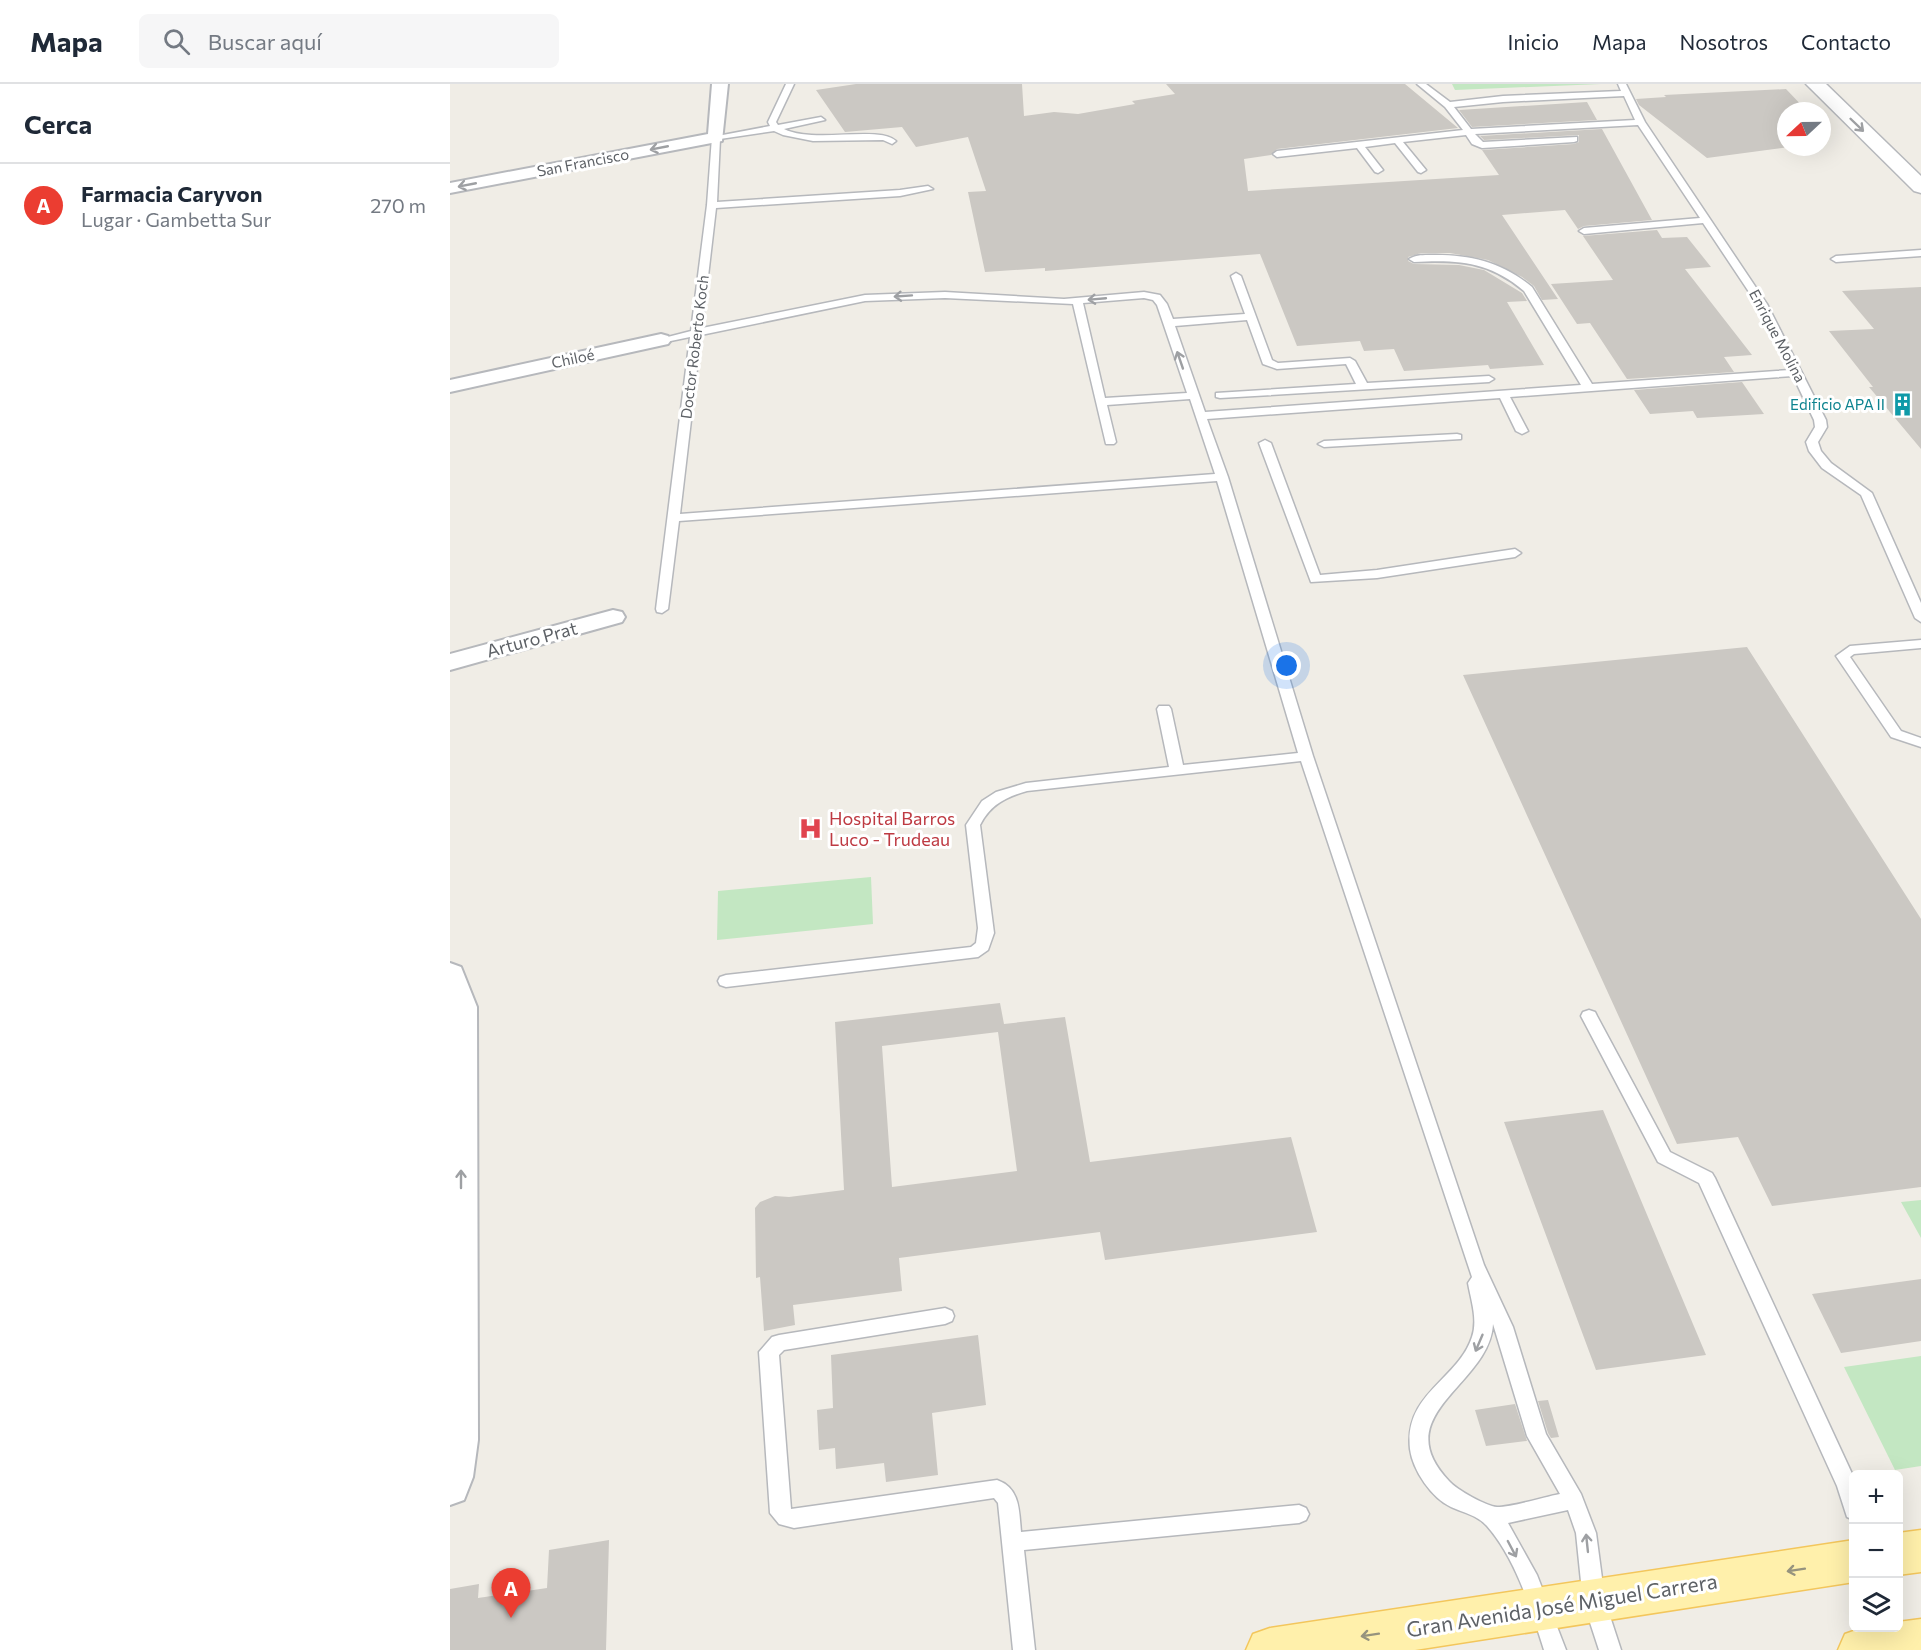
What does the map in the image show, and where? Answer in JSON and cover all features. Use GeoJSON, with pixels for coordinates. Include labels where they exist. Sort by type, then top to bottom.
{"type":"FeatureCollection","features":[{"type":"Feature","properties":{"kind":"main road"},"geometry":{"type":"LineString","coordinates":[[1903,1553],[1921,1551]]}},
{"type":"Feature","properties":{"kind":"main road","name":"Gran Avenida José Miguel Carrera"},"geometry":{"type":"LineString","coordinates":[[1270,1650],[1549,1630],[1594,1601],[1849,1562]]}},
{"type":"Feature","properties":{"kind":"main road"},"geometry":{"type":"LineString","coordinates":[[1862,1650],[1921,1641]]}},
{"type":"Feature","properties":{"kind":"street","name":"Doctor Roberto Koch"},"geometry":{"type":"LineString","coordinates":[[716,137],[720,84]]}},
{"type":"Feature","properties":{"kind":"street"},"geometry":{"type":"LineString","coordinates":[[1815,84],[1921,187]]}},
{"type":"Feature","properties":{"kind":"street","name":"San Francisco"},"geometry":{"type":"LineString","coordinates":[[450,188],[716,137]]}},
{"type":"Feature","properties":{"kind":"street","name":"Chiloé"},"geometry":{"type":"LineString","coordinates":[[450,387],[661,340]]}},
{"type":"Feature","properties":{"kind":"street","name":"Arturo Prat"},"geometry":{"type":"LineString","coordinates":[[450,662],[613,617]]}},
{"type":"Feature","properties":{"kind":"street"},"geometry":{"type":"LineString","coordinates":[[450,974],[460,999],[462,1019],[459,1440],[454,1477],[450,1488]]}},
{"type":"Feature","properties":{"kind":"lane"},"geometry":{"type":"LineString","coordinates":[[790,84],[772,122],[776,128],[786,134],[801,137],[885,137],[892,141]]}},
{"type":"Feature","properties":{"kind":"lane"},"geometry":{"type":"LineString","coordinates":[[1421,84],[1448,105],[1475,142],[1482,145],[1574,139]]}},
{"type":"Feature","properties":{"kind":"lane","name":"Enrique Molina"},"geometry":{"type":"LineString","coordinates":[[1622,84],[1641,122],[1762,304],[1820,420],[1821,427],[1812,442],[1814,454],[1825,467],[1854,482],[1866,493],[1921,618]]}},
{"type":"Feature","properties":{"kind":"lane"},"geometry":{"type":"LineString","coordinates":[[1448,105],[1628,93]]}},
{"type":"Feature","properties":{"kind":"lane"},"geometry":{"type":"LineString","coordinates":[[716,137],[820,120]]}},
{"type":"Feature","properties":{"kind":"lane"},"geometry":{"type":"LineString","coordinates":[[1277,154],[1469,132],[1641,122]]}},
{"type":"Feature","properties":{"kind":"lane","name":"Doctor Roberto Koch"},"geometry":{"type":"LineString","coordinates":[[662,609],[712,206],[716,137]]}},
{"type":"Feature","properties":{"kind":"lane"},"geometry":{"type":"LineString","coordinates":[[1396,139],[1421,170]]}},
{"type":"Feature","properties":{"kind":"lane"},"geometry":{"type":"LineString","coordinates":[[1359,144],[1378,170]]}},
{"type":"Feature","properties":{"kind":"lane"},"geometry":{"type":"LineString","coordinates":[[712,206],[832,199],[928,189]]}},
{"type":"Feature","properties":{"kind":"lane"},"geometry":{"type":"LineString","coordinates":[[1584,231],[1707,220]]}},
{"type":"Feature","properties":{"kind":"lane"},"geometry":{"type":"LineString","coordinates":[[1836,259],[1921,253]]}},
{"type":"Feature","properties":{"kind":"lane"},"geometry":{"type":"LineString","coordinates":[[1413,259],[1459,257],[1497,267],[1517,279],[1527,289],[1587,386]]}},
{"type":"Feature","properties":{"kind":"lane"},"geometry":{"type":"LineString","coordinates":[[1236,276],[1267,363],[1277,366],[1350,361],[1364,388]]}},
{"type":"Feature","properties":{"kind":"lane","name":"Chiloé"},"geometry":{"type":"LineString","coordinates":[[661,340],[825,304],[872,298],[945,295],[1032,301],[1077,301],[1144,295],[1156,297],[1162,304],[1167,323]]}},
{"type":"Feature","properties":{"kind":"lane"},"geometry":{"type":"LineString","coordinates":[[1077,301],[1110,442]]}},
{"type":"Feature","properties":{"kind":"lane"},"geometry":{"type":"LineString","coordinates":[[1251,317],[1167,323],[1222,477],[1306,756],[1475,1265],[1504,1327],[1537,1436],[1574,1500],[1586,1533],[1594,1601],[1610,1650]]}},
{"type":"Feature","properties":{"kind":"lane"},"geometry":{"type":"LineString","coordinates":[[1199,416],[1587,386],[1796,373]]}},
{"type":"Feature","properties":{"kind":"lane"},"geometry":{"type":"LineString","coordinates":[[1220,395],[1489,379]]}},
{"type":"Feature","properties":{"kind":"lane"},"geometry":{"type":"LineString","coordinates":[[1503,393],[1522,431]]}},
{"type":"Feature","properties":{"kind":"lane"},"geometry":{"type":"LineString","coordinates":[[1100,402],[1192,396]]}},
{"type":"Feature","properties":{"kind":"lane"},"geometry":{"type":"LineString","coordinates":[[1324,444],[1457,437]]}},
{"type":"Feature","properties":{"kind":"lane"},"geometry":{"type":"LineString","coordinates":[[1265,443],[1314,579],[1377,574],[1515,553]]}},
{"type":"Feature","properties":{"kind":"lane"},"geometry":{"type":"LineString","coordinates":[[675,518],[1222,477]]}},
{"type":"Feature","properties":{"kind":"lane"},"geometry":{"type":"LineString","coordinates":[[1921,644],[1850,650],[1843,656],[1896,734],[1921,743]]}},
{"type":"Feature","properties":{"kind":"lane"},"geometry":{"type":"LineString","coordinates":[[1164,709],[1178,770]]}},
{"type":"Feature","properties":{"kind":"lane"},"geometry":{"type":"LineString","coordinates":[[726,981],[972,953],[980,950],[986,942],[986,928],[973,825],[979,810],[998,795],[1026,787],[1306,756]]}},
{"type":"Feature","properties":{"kind":"lane"},"geometry":{"type":"LineString","coordinates":[[1590,1016],[1664,1158],[1706,1178],[1849,1493]]}},
{"type":"Feature","properties":{"kind":"lane"},"geometry":{"type":"LineString","coordinates":[[1475,1265],[1483,1336],[1474,1354],[1444,1385],[1427,1407],[1420,1428],[1420,1450],[1438,1482],[1455,1499],[1484,1510],[1491,1516],[1511,1546],[1549,1630]]}},
{"type":"Feature","properties":{"kind":"lane"},"geometry":{"type":"LineString","coordinates":[[945,1316],[779,1344],[771,1348],[768,1352],[780,1514],[794,1519],[997,1489],[1005,1495],[1008,1503],[1024,1650]]}},
{"type":"Feature","properties":{"kind":"lane"},"geometry":{"type":"LineString","coordinates":[[1491,1516],[1574,1500]]}},
{"type":"Feature","properties":{"kind":"lane"},"geometry":{"type":"LineString","coordinates":[[1012,1542],[1299,1514]]}},
{"type":"Feature","properties":{"kind":"green space"},"geometry":{"type":"Polygon","coordinates":[[[1452,84],[1601,84],[1455,90],[1452,84]]]}},
{"type":"Feature","properties":{"kind":"green space"},"geometry":{"type":"Polygon","coordinates":[[[871,877],[873,924],[717,940],[718,891],[871,877]]]}},
{"type":"Feature","properties":{"kind":"green space"},"geometry":{"type":"Polygon","coordinates":[[[1921,1200],[1921,1238],[1901,1202],[1921,1200]]]}},
{"type":"Feature","properties":{"kind":"green space"},"geometry":{"type":"Polygon","coordinates":[[[1921,1356],[1921,1466],[1895,1470],[1844,1367],[1921,1356]]]}},
{"type":"Feature","properties":{"kind":"building"},"geometry":{"type":"Polygon","coordinates":[[[856,84],[1022,84],[1024,116],[1054,112],[1078,114],[1135,104],[1132,101],[1175,94],[1166,84],[1405,84],[1458,128],[1277,149],[1271,155],[1244,159],[1248,191],[1499,175],[1482,150],[1574,144],[1579,142],[1579,135],[1484,140],[1480,136],[1602,129],[1652,220],[1584,226],[1578,229],[1565,210],[1502,215],[1558,299],[1542,300],[1534,286],[1522,277],[1488,260],[1450,253],[1421,253],[1408,257],[1408,261],[1414,264],[1459,265],[1484,270],[1522,293],[1527,301],[1507,302],[1544,365],[1490,369],[1488,365],[1404,371],[1394,349],[1364,351],[1360,341],[1297,346],[1260,254],[1045,271],[1045,268],[985,272],[968,192],[986,191],[968,137],[916,147],[902,127],[845,132],[816,90],[856,84]]]}},
{"type":"Feature","properties":{"kind":"building"},"geometry":{"type":"Polygon","coordinates":[[[1786,89],[1798,102],[1777,102],[1777,149],[1707,158],[1639,105],[1636,99],[1666,97],[1664,95],[1786,89]]]}},
{"type":"Feature","properties":{"kind":"building"},"geometry":{"type":"Polygon","coordinates":[[[1587,102],[1597,120],[1472,127],[1459,110],[1587,102]]]}},
{"type":"Feature","properties":{"kind":"building"},"geometry":{"type":"Polygon","coordinates":[[[1657,230],[1662,238],[1687,237],[1711,267],[1685,269],[1752,355],[1724,357],[1734,372],[1627,379],[1590,323],[1577,324],[1551,284],[1613,280],[1583,236],[1657,230]]]}},
{"type":"Feature","properties":{"kind":"building"},"geometry":{"type":"Polygon","coordinates":[[[1921,287],[1921,449],[1869,387],[1873,387],[1829,331],[1874,329],[1842,291],[1921,287]]]}},
{"type":"Feature","properties":{"kind":"building"},"geometry":{"type":"Polygon","coordinates":[[[1742,382],[1764,414],[1697,418],[1693,411],[1650,414],[1634,390],[1742,382]]]}},
{"type":"Feature","properties":{"kind":"building"},"geometry":{"type":"Polygon","coordinates":[[[1747,647],[1921,919],[1921,1187],[1772,1206],[1738,1137],[1677,1144],[1463,675],[1747,647]]]}},
{"type":"Feature","properties":{"kind":"building"},"geometry":{"type":"Polygon","coordinates":[[[1000,1003],[1004,1024],[1065,1017],[1090,1162],[1291,1137],[1317,1232],[1105,1260],[1100,1232],[899,1258],[902,1291],[793,1305],[795,1325],[764,1331],[760,1277],[756,1278],[755,1208],[760,1202],[775,1196],[789,1197],[844,1190],[835,1022],[1000,1003]],[[998,1032],[882,1046],[892,1187],[1017,1171],[998,1032]]]}},
{"type":"Feature","properties":{"kind":"building"},"geometry":{"type":"Polygon","coordinates":[[[1603,1110],[1706,1355],[1596,1370],[1504,1122],[1603,1110]]]}},
{"type":"Feature","properties":{"kind":"building"},"geometry":{"type":"Polygon","coordinates":[[[1921,1279],[1921,1341],[1841,1353],[1812,1294],[1921,1279]]]}},
{"type":"Feature","properties":{"kind":"building"},"geometry":{"type":"Polygon","coordinates":[[[978,1335],[986,1405],[932,1413],[938,1475],[886,1482],[884,1463],[836,1469],[835,1448],[819,1450],[817,1410],[833,1408],[831,1355],[978,1335]]]}},
{"type":"Feature","properties":{"kind":"building"},"geometry":{"type":"Polygon","coordinates":[[[1548,1400],[1559,1437],[1551,1438],[1548,1433],[1538,1401],[1548,1400]]]}},
{"type":"Feature","properties":{"kind":"building"},"geometry":{"type":"Polygon","coordinates":[[[1515,1404],[1527,1441],[1486,1446],[1475,1410],[1515,1404]]]}},
{"type":"Feature","properties":{"kind":"building"},"geometry":{"type":"Polygon","coordinates":[[[609,1540],[606,1650],[450,1650],[450,1589],[479,1584],[478,1598],[547,1588],[549,1550],[609,1540]]]}},
{"type":"Feature","properties":{"kind":"place","name":"Edificio APA II"},"geometry":{"type":"Point","coordinates":[1903,405]}},
{"type":"Feature","properties":{"kind":"place","name":"Hospital Barros Luco - Trudeau"},"geometry":{"type":"Point","coordinates":[811,829]}},
{"type":"Feature","properties":{"kind":"place","name":"Farmacia Caryvon"},"geometry":{"type":"Point","coordinates":[511,1618]}}]}
